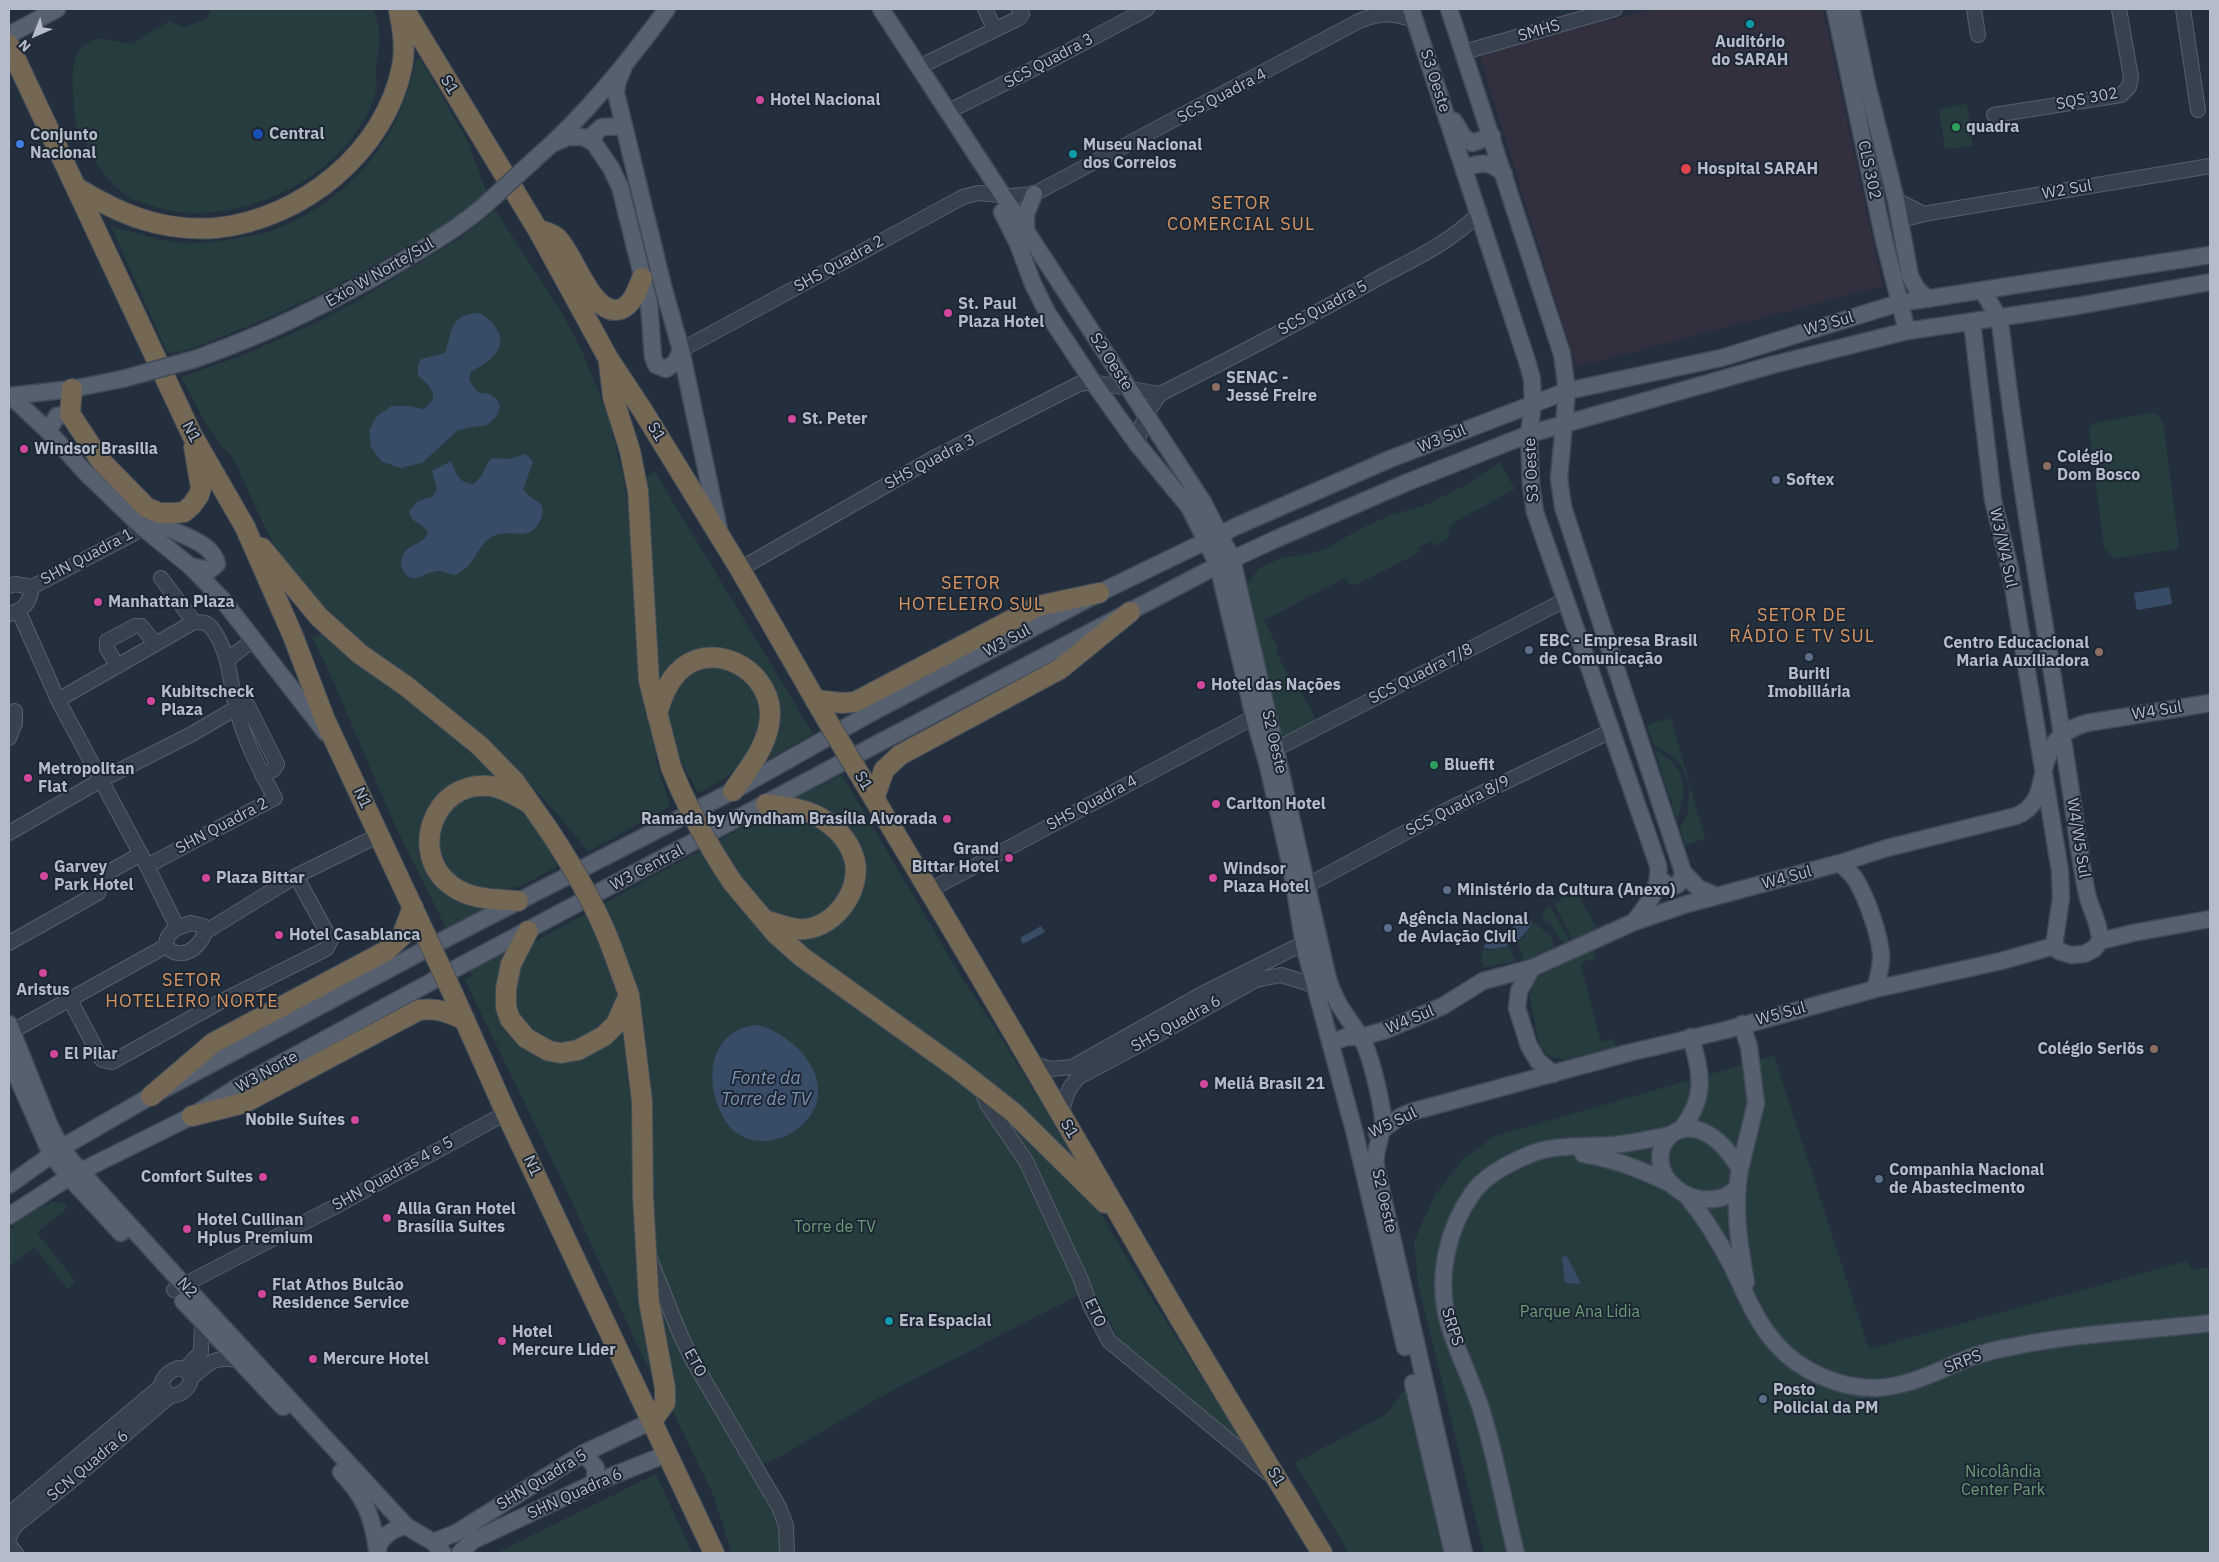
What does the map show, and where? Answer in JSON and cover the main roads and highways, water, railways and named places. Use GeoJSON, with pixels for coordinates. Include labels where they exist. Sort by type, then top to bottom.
{"type":"FeatureCollection","features":[{"type":"Feature","properties":{"kind":"highway"},"geometry":{"type":"LineString","coordinates":[[76,188],[106,206],[140,221],[200,228],[218,228],[252,220],[279,211],[311,195],[341,171],[366,142],[378,126],[393,98],[403,66],[404,35],[399,9]]}},
{"type":"Feature","properties":{"kind":"highway","name":"S1"},"geometry":{"type":"LineString","coordinates":[[404,9],[538,230],[608,358],[644,411],[740,569],[815,700],[930,890],[1061,1116],[1322,1553]]}},
{"type":"Feature","properties":{"kind":"highway","name":"N1"},"geometry":{"type":"LineString","coordinates":[[9,45],[144,337],[192,435],[245,527],[293,636],[325,720],[453,994],[506,1113],[714,1553]]}},
{"type":"Feature","properties":{"kind":"highway"},"geometry":{"type":"LineString","coordinates":[[538,230],[548,232],[560,242],[593,297],[604,307],[619,310],[626,306],[636,293],[642,278]]}},
{"type":"Feature","properties":{"kind":"highway"},"geometry":{"type":"LineString","coordinates":[[608,358],[612,397],[630,452],[638,491],[649,682],[671,766],[686,805],[709,846],[733,883],[763,919],[802,958],[958,1069],[1024,1122],[1124,1222]]}},
{"type":"Feature","properties":{"kind":"highway"},"geometry":{"type":"LineString","coordinates":[[72,389],[70,414],[144,518],[160,513],[184,512],[200,496],[201,488],[192,435]]}},
{"type":"Feature","properties":{"kind":"highway"},"geometry":{"type":"LineString","coordinates":[[245,527],[319,617],[360,654],[406,686],[480,746],[515,782],[548,829],[585,888],[604,926],[629,995],[642,1100],[645,1250],[649,1301],[665,1403],[652,1421]]}},
{"type":"Feature","properties":{"kind":"highway"},"geometry":{"type":"LineString","coordinates":[[815,700],[842,703],[855,702],[1038,606],[1099,593]]}},
{"type":"Feature","properties":{"kind":"highway"},"geometry":{"type":"LineString","coordinates":[[874,799],[884,770],[896,758],[1060,669],[1130,612]]}},
{"type":"Feature","properties":{"kind":"highway"},"geometry":{"type":"LineString","coordinates":[[656,714],[663,694],[678,672],[697,661],[726,660],[743,666],[758,678],[767,695],[770,713],[767,730],[762,747],[733,791]]}},
{"type":"Feature","properties":{"kind":"highway"},"geometry":{"type":"LineString","coordinates":[[518,901],[482,898],[468,895],[452,887],[441,876],[434,865],[429,850],[428,837],[430,823],[440,808],[458,792],[478,786],[489,786],[502,789],[529,803]]}},
{"type":"Feature","properties":{"kind":"highway"},"geometry":{"type":"LineString","coordinates":[[763,919],[799,929],[816,926],[829,920],[840,910],[849,895],[854,883],[855,873],[855,864],[850,846],[839,832],[823,818],[798,808],[766,804]]}},
{"type":"Feature","properties":{"kind":"highway"},"geometry":{"type":"LineString","coordinates":[[150,1096],[213,1043],[386,951],[402,936],[413,908]]}},
{"type":"Feature","properties":{"kind":"highway"},"geometry":{"type":"LineString","coordinates":[[528,931],[510,964],[506,989],[506,1007],[510,1019],[526,1038],[548,1051],[561,1053],[578,1050],[604,1036],[616,1024],[629,995]]}},
{"type":"Feature","properties":{"kind":"highway"},"geometry":{"type":"LineString","coordinates":[[192,1116],[244,1103],[419,1010],[444,1010],[464,1020]]}},
{"type":"Feature","properties":{"kind":"main road"},"geometry":{"type":"LineString","coordinates":[[9,35],[57,9]]}},
{"type":"Feature","properties":{"kind":"main road","name":"Exio W Norte/Sul"},"geometry":{"type":"LineString","coordinates":[[10,396],[72,389],[122,379],[195,359],[240,343],[309,314],[340,298],[452,231],[485,205],[552,144],[623,69],[667,9]]}},
{"type":"Feature","properties":{"kind":"main road","name":"S2 Oeste"},"geometry":{"type":"LineString","coordinates":[[870,9],[996,194],[1026,230],[1128,390],[1203,502],[1214,537],[1225,562],[1276,749],[1325,968],[1334,997],[1343,1014],[1361,1037],[1368,1054],[1381,1108],[1383,1128],[1376,1150],[1376,1167],[1464,1553]]}},
{"type":"Feature","properties":{"kind":"main road","name":"S2 Oeste"},"geometry":{"type":"LineString","coordinates":[[881,9],[949,111],[996,194],[1048,314],[1138,445],[1214,537]]}},
{"type":"Feature","properties":{"kind":"main road","name":"S3 Oeste"},"geometry":{"type":"LineString","coordinates":[[1449,9],[1562,354],[1567,391],[1560,478],[1563,507],[1683,872],[1698,888],[1718,896]]}},
{"type":"Feature","properties":{"kind":"main road","name":"CLS 302"},"geometry":{"type":"LineString","coordinates":[[1835,9],[1884,240],[1907,331]]}},
{"type":"Feature","properties":{"kind":"main road","name":"CLS 302"},"geometry":{"type":"LineString","coordinates":[[1851,9],[1866,80],[1896,200],[1910,276],[1918,289],[1928,298]]}},
{"type":"Feature","properties":{"kind":"main road","name":"S3 Oeste"},"geometry":{"type":"LineString","coordinates":[[1413,15],[1480,212],[1532,379],[1530,484],[1535,512],[1658,865],[1660,879]]}},
{"type":"Feature","properties":{"kind":"main road"},"geometry":{"type":"LineString","coordinates":[[623,69],[617,83],[616,93],[681,350],[721,540]]}},
{"type":"Feature","properties":{"kind":"main road"},"geometry":{"type":"LineString","coordinates":[[1444,110],[1463,136],[1472,143],[1492,136]]}},
{"type":"Feature","properties":{"kind":"main road"},"geometry":{"type":"LineString","coordinates":[[594,143],[594,134],[602,127],[624,126]]}},
{"type":"Feature","properties":{"kind":"main road"},"geometry":{"type":"LineString","coordinates":[[552,144],[568,137],[583,137],[594,143],[611,168],[620,188],[649,303],[653,357],[656,365],[666,369],[676,362],[681,350]]}},
{"type":"Feature","properties":{"kind":"main road"},"geometry":{"type":"LineString","coordinates":[[1465,168],[1478,163],[1489,163],[1504,174]]}},
{"type":"Feature","properties":{"kind":"main road"},"geometry":{"type":"LineString","coordinates":[[1026,230],[1026,214],[1034,194]]}},
{"type":"Feature","properties":{"kind":"main road"},"geometry":{"type":"LineString","coordinates":[[1884,240],[1900,220]]}},
{"type":"Feature","properties":{"kind":"main road","name":"W3 Sul"},"geometry":{"type":"LineString","coordinates":[[733,791],[870,713],[1099,593],[1214,537],[1331,485],[1533,403],[1567,391],[1721,358],[1899,303],[2210,256]]}},
{"type":"Feature","properties":{"kind":"main road"},"geometry":{"type":"LineString","coordinates":[[2132,268],[2128,283],[2139,294]]}},
{"type":"Feature","properties":{"kind":"main road","name":"W3 Sul"},"geometry":{"type":"LineString","coordinates":[[766,804],[1225,562],[1408,482],[1530,434],[1772,365],[1907,331],[2077,306],[2210,282]]}},
{"type":"Feature","properties":{"kind":"main road","name":"W3/W4 Sul"},"geometry":{"type":"LineString","coordinates":[[1982,290],[1999,318],[2015,445],[2062,733]]}},
{"type":"Feature","properties":{"kind":"main road","name":"W3/W4 Sul"},"geometry":{"type":"LineString","coordinates":[[1972,322],[1993,500],[2010,568],[2043,772]]}},
{"type":"Feature","properties":{"kind":"main road"},"geometry":{"type":"LineString","coordinates":[[1772,365],[1768,358],[1771,350],[1802,332]]}},
{"type":"Feature","properties":{"kind":"main road"},"geometry":{"type":"LineString","coordinates":[[10,396],[48,432],[85,472],[144,518],[222,599],[339,749]]}},
{"type":"Feature","properties":{"kind":"main road"},"geometry":{"type":"LineString","coordinates":[[48,432],[57,416],[70,414]]}},
{"type":"Feature","properties":{"kind":"main road"},"geometry":{"type":"LineString","coordinates":[[1984,421],[1993,425],[2001,425],[2008,423],[2011,418]]}},
{"type":"Feature","properties":{"kind":"main road"},"geometry":{"type":"LineString","coordinates":[[1986,442],[1996,438],[2015,445]]}},
{"type":"Feature","properties":{"kind":"main road"},"geometry":{"type":"LineString","coordinates":[[1331,485],[1339,495],[1339,512]]}},
{"type":"Feature","properties":{"kind":"main road"},"geometry":{"type":"LineString","coordinates":[[144,518],[164,525],[207,548],[215,556],[217,564],[210,570],[190,566]]}},
{"type":"Feature","properties":{"kind":"main road"},"geometry":{"type":"LineString","coordinates":[[2004,547],[2012,551],[2031,544]]}},
{"type":"Feature","properties":{"kind":"main road","name":"S2 Oeste"},"geometry":{"type":"LineString","coordinates":[[1225,562],[1254,717],[1268,766],[1292,872],[1304,944],[1355,1134],[1453,1553]]}},
{"type":"Feature","properties":{"kind":"main road"},"geometry":{"type":"LineString","coordinates":[[2010,568],[2034,562]]}},
{"type":"Feature","properties":{"kind":"main road"},"geometry":{"type":"LineString","coordinates":[[2033,710],[2047,710],[2058,703]]}},
{"type":"Feature","properties":{"kind":"main road","name":"W4 Sul"},"geometry":{"type":"LineString","coordinates":[[1331,1043],[1346,1036],[1361,1037],[1386,1030],[1443,1006],[1483,981],[1532,968],[1634,922],[1887,848],[2023,812],[2034,802],[2038,793],[2048,754],[2062,733],[2074,726],[2210,703]]}},
{"type":"Feature","properties":{"kind":"main road","name":"W4/W5 Sul"},"geometry":{"type":"LineString","coordinates":[[2062,733],[2088,896],[2100,930],[2100,941]]}},
{"type":"Feature","properties":{"kind":"main road","name":"W4/W5 Sul"},"geometry":{"type":"LineString","coordinates":[[2043,772],[2060,871],[2061,898],[2054,946]]}},
{"type":"Feature","properties":{"kind":"main road","name":"W3 Central"},"geometry":{"type":"LineString","coordinates":[[518,901],[733,791]]}},
{"type":"Feature","properties":{"kind":"main road","name":"W3 Central"},"geometry":{"type":"LineString","coordinates":[[528,931],[766,804]]}},
{"type":"Feature","properties":{"kind":"main road"},"geometry":{"type":"LineString","coordinates":[[1840,863],[1855,878],[1863,894],[1877,935],[1881,953],[1881,964],[1876,989]]}},
{"type":"Feature","properties":{"kind":"main road"},"geometry":{"type":"LineString","coordinates":[[2060,871],[2072,875],[2083,868]]}},
{"type":"Feature","properties":{"kind":"main road"},"geometry":{"type":"LineString","coordinates":[[1634,922],[1651,900],[1660,879],[1671,887],[1677,885],[1681,880],[1683,872]]}},
{"type":"Feature","properties":{"kind":"main road","name":"W3 Norte"},"geometry":{"type":"LineString","coordinates":[[9,1185],[56,1151],[150,1096],[518,901]]}},
{"type":"Feature","properties":{"kind":"main road"},"geometry":{"type":"LineString","coordinates":[[2054,946],[2059,951],[2071,955],[2084,954],[2094,949],[2100,941],[2210,919]]}},
{"type":"Feature","properties":{"kind":"main road","name":"W3 Norte"},"geometry":{"type":"LineString","coordinates":[[9,1216],[75,1174],[192,1116],[239,1086],[528,931]]}},
{"type":"Feature","properties":{"kind":"main road"},"geometry":{"type":"LineString","coordinates":[[1304,944],[1314,948],[1325,968]]}},
{"type":"Feature","properties":{"kind":"main road","name":"W5 Sul"},"geometry":{"type":"LineString","coordinates":[[1355,1134],[1372,1136],[1412,1112],[1553,1074],[1876,989],[2054,946]]}},
{"type":"Feature","properties":{"kind":"main road"},"geometry":{"type":"LineString","coordinates":[[1532,968],[1519,991],[1517,1008],[1529,1046],[1538,1061],[1553,1074]]}},
{"type":"Feature","properties":{"kind":"main road"},"geometry":{"type":"LineString","coordinates":[[1691,1037],[1701,1083],[1700,1094],[1696,1107],[1661,1150],[1660,1157],[1664,1174],[1671,1184],[1687,1196],[1699,1199],[1717,1199],[1731,1194],[1736,1188],[1756,1103],[1749,1047],[1742,1024]]}},
{"type":"Feature","properties":{"kind":"main road","name":"N2"},"geometry":{"type":"LineString","coordinates":[[10,1029],[56,1151]]}},
{"type":"Feature","properties":{"kind":"main road"},"geometry":{"type":"LineString","coordinates":[[10,1061],[26,1068]]}},
{"type":"Feature","properties":{"kind":"main road","name":"N2"},"geometry":{"type":"LineString","coordinates":[[10,1061],[56,1151],[75,1174],[179,1288],[406,1526],[438,1548]]}},
{"type":"Feature","properties":{"kind":"main road"},"geometry":{"type":"LineString","coordinates":[[1675,1131],[1700,1130],[1713,1137],[1726,1150],[1740,1169]]}},
{"type":"Feature","properties":{"kind":"main road","name":"SRPS"},"geometry":{"type":"LineString","coordinates":[[1516,1553],[1481,1409],[1447,1316],[1443,1294],[1443,1272],[1453,1232],[1472,1193],[1488,1178],[1513,1162],[1532,1153],[1554,1149],[1632,1143],[1675,1131]]}},
{"type":"Feature","properties":{"kind":"main road","name":"SRPS"},"geometry":{"type":"LineString","coordinates":[[1554,1149],[1603,1157],[1630,1165],[1671,1184]]}},
{"type":"Feature","properties":{"kind":"main road","name":"SRPS"},"geometry":{"type":"LineString","coordinates":[[1736,1188],[1738,1235],[1750,1304]]}},
{"type":"Feature","properties":{"kind":"main road","name":"SRPS"},"geometry":{"type":"LineString","coordinates":[[1687,1196],[1707,1222],[1762,1326],[1777,1346],[1803,1366],[1840,1383],[1874,1388],[1899,1386],[1921,1380],[1972,1357],[2011,1347],[2064,1338],[2210,1323]]}},
{"type":"Feature","properties":{"kind":"main road","name":"N2"},"geometry":{"type":"LineString","coordinates":[[179,1288],[202,1321],[355,1487],[367,1506],[373,1522],[378,1551]]}},
{"type":"Feature","properties":{"kind":"main road","name":"SHN Quadra 5"},"geometry":{"type":"LineString","coordinates":[[438,1548],[456,1533],[584,1453],[652,1421]]}},
{"type":"Feature","properties":{"kind":"main road"},"geometry":{"type":"LineString","coordinates":[[584,1453],[596,1468],[594,1483]]}},
{"type":"Feature","properties":{"kind":"main road","name":"SHN Quadra 6"},"geometry":{"type":"LineString","coordinates":[[460,1553],[472,1541],[594,1483],[667,1454]]}},
{"type":"Feature","properties":{"kind":"main road"},"geometry":{"type":"LineString","coordinates":[[378,1551],[383,1539],[392,1530],[406,1526]]}},
{"type":"Feature","properties":{"kind":"water"},"geometry":{"type":"Polygon","coordinates":[[[479,313],[494,324],[500,335],[500,341],[496,353],[488,361],[471,372],[469,379],[474,388],[480,393],[490,394],[497,399],[500,407],[496,417],[487,425],[457,431],[422,463],[400,468],[381,461],[371,447],[369,431],[376,417],[391,406],[409,406],[423,409],[429,405],[432,401],[433,392],[418,375],[418,366],[421,359],[445,353],[451,331],[457,320],[469,314],[479,313]]]}},
{"type":"Feature","properties":{"kind":"water"},"geometry":{"type":"Polygon","coordinates":[[[526,454],[533,462],[523,489],[529,496],[541,504],[541,519],[537,527],[526,533],[507,533],[493,536],[482,546],[468,566],[456,575],[436,571],[413,578],[404,573],[401,564],[404,553],[422,540],[428,533],[415,522],[409,511],[417,502],[433,496],[437,489],[432,471],[451,461],[461,479],[464,482],[473,484],[480,478],[492,458],[509,459],[526,454]]]}},
{"type":"Feature","properties":{"kind":"water"},"geometry":{"type":"Polygon","coordinates":[[[2169,587],[2172,604],[2137,610],[2134,593],[2169,587]]]}},
{"type":"Feature","properties":{"kind":"water"},"geometry":{"type":"Polygon","coordinates":[[[1511,921],[1532,922],[1529,929],[1517,942],[1510,929],[1514,927],[1511,921]]]}},
{"type":"Feature","properties":{"kind":"water"},"geometry":{"type":"Polygon","coordinates":[[[1041,926],[1045,932],[1023,944],[1020,938],[1041,926]]]}},
{"type":"Feature","properties":{"kind":"water"},"geometry":{"type":"Polygon","coordinates":[[[1494,930],[1497,936],[1502,934],[1508,946],[1494,949],[1483,948],[1494,930]]]}},
{"type":"Feature","properties":{"kind":"water","name":"Fonte da Torre de TV"},"geometry":{"type":"Polygon","coordinates":[[[757,1025],[772,1030],[787,1039],[799,1050],[810,1064],[816,1078],[818,1093],[815,1109],[804,1123],[786,1136],[765,1141],[744,1137],[735,1132],[727,1123],[719,1109],[714,1094],[712,1078],[714,1063],[719,1049],[727,1038],[740,1029],[757,1025]]]}},
{"type":"Feature","properties":{"kind":"water"},"geometry":{"type":"Polygon","coordinates":[[[1566,1255],[1581,1284],[1565,1283],[1562,1258],[1566,1255]]]}},
{"type":"Feature","properties":{"kind":"place","name":"Auditório do SARAH"},"geometry":{"type":"Point","coordinates":[1750,24]}},
{"type":"Feature","properties":{"kind":"place","name":"Hotel Nacional"},"geometry":{"type":"Point","coordinates":[760,100]}},
{"type":"Feature","properties":{"kind":"place","name":"quadra"},"geometry":{"type":"Point","coordinates":[1956,127]}},
{"type":"Feature","properties":{"kind":"place","name":"Central"},"geometry":{"type":"Point","coordinates":[258,134]}},
{"type":"Feature","properties":{"kind":"place","name":"Conjunto Nacional"},"geometry":{"type":"Point","coordinates":[20,144]}},
{"type":"Feature","properties":{"kind":"place","name":"Museu Nacional dos Correios"},"geometry":{"type":"Point","coordinates":[1073,154]}},
{"type":"Feature","properties":{"kind":"place","name":"Hospital SARAH"},"geometry":{"type":"Point","coordinates":[1686,169]}},
{"type":"Feature","properties":{"kind":"place","name":"St. Paul Plaza Hotel"},"geometry":{"type":"Point","coordinates":[948,313]}},
{"type":"Feature","properties":{"kind":"place","name":"SENAC - Jessé Freire"},"geometry":{"type":"Point","coordinates":[1216,387]}},
{"type":"Feature","properties":{"kind":"place","name":"St. Peter"},"geometry":{"type":"Point","coordinates":[792,419]}},
{"type":"Feature","properties":{"kind":"place","name":"Windsor Brasilia"},"geometry":{"type":"Point","coordinates":[24,449]}},
{"type":"Feature","properties":{"kind":"place","name":"Colégio Dom Bosco"},"geometry":{"type":"Point","coordinates":[2047,466]}},
{"type":"Feature","properties":{"kind":"place","name":"Softex"},"geometry":{"type":"Point","coordinates":[1776,480]}},
{"type":"Feature","properties":{"kind":"place","name":"Manhattan Plaza"},"geometry":{"type":"Point","coordinates":[98,602]}},
{"type":"Feature","properties":{"kind":"place","name":"EBC - Empresa Brasil de Comunicação"},"geometry":{"type":"Point","coordinates":[1529,650]}},
{"type":"Feature","properties":{"kind":"place","name":"Centro Educacional Maria Auxiliadora"},"geometry":{"type":"Point","coordinates":[2099,652]}},
{"type":"Feature","properties":{"kind":"place","name":"Buriti Imobiliária"},"geometry":{"type":"Point","coordinates":[1809,657]}},
{"type":"Feature","properties":{"kind":"place","name":"Hotel das Nações"},"geometry":{"type":"Point","coordinates":[1201,685]}},
{"type":"Feature","properties":{"kind":"place","name":"Kubitscheck Plaza"},"geometry":{"type":"Point","coordinates":[151,701]}},
{"type":"Feature","properties":{"kind":"place","name":"Bluefit"},"geometry":{"type":"Point","coordinates":[1434,765]}},
{"type":"Feature","properties":{"kind":"place","name":"Metropolitan Flat"},"geometry":{"type":"Point","coordinates":[28,778]}},
{"type":"Feature","properties":{"kind":"place","name":"Carlton Hotel"},"geometry":{"type":"Point","coordinates":[1216,804]}},
{"type":"Feature","properties":{"kind":"place","name":"Ramada by Wyndham Brasília Alvorada"},"geometry":{"type":"Point","coordinates":[947,819]}},
{"type":"Feature","properties":{"kind":"place","name":"Grand Bittar Hotel"},"geometry":{"type":"Point","coordinates":[1009,858]}},
{"type":"Feature","properties":{"kind":"place","name":"Garvey Park Hotel"},"geometry":{"type":"Point","coordinates":[44,876]}},
{"type":"Feature","properties":{"kind":"place","name":"Plaza Bittar"},"geometry":{"type":"Point","coordinates":[206,878]}},
{"type":"Feature","properties":{"kind":"place","name":"Windsor Plaza Hotel"},"geometry":{"type":"Point","coordinates":[1213,878]}},
{"type":"Feature","properties":{"kind":"place","name":"Ministério da Cultura (Anexo)"},"geometry":{"type":"Point","coordinates":[1447,890]}},
{"type":"Feature","properties":{"kind":"place","name":"Agência Nacional de Aviação Civil"},"geometry":{"type":"Point","coordinates":[1388,928]}},
{"type":"Feature","properties":{"kind":"place","name":"Hotel Casablanca"},"geometry":{"type":"Point","coordinates":[279,935]}},
{"type":"Feature","properties":{"kind":"place","name":"Aristus"},"geometry":{"type":"Point","coordinates":[43,973]}},
{"type":"Feature","properties":{"kind":"place","name":"Colégio Seriös"},"geometry":{"type":"Point","coordinates":[2154,1049]}},
{"type":"Feature","properties":{"kind":"place","name":"El Pilar"},"geometry":{"type":"Point","coordinates":[54,1054]}},
{"type":"Feature","properties":{"kind":"place","name":"Meliá Brasil 21"},"geometry":{"type":"Point","coordinates":[1204,1084]}},
{"type":"Feature","properties":{"kind":"place","name":"Nobile Suítes"},"geometry":{"type":"Point","coordinates":[355,1120]}},
{"type":"Feature","properties":{"kind":"place","name":"Comfort Suites"},"geometry":{"type":"Point","coordinates":[263,1177]}},
{"type":"Feature","properties":{"kind":"place","name":"Companhia Nacional de Abastecimento"},"geometry":{"type":"Point","coordinates":[1879,1179]}},
{"type":"Feature","properties":{"kind":"place","name":"Allia Gran Hotel Brasília Suites"},"geometry":{"type":"Point","coordinates":[387,1218]}},
{"type":"Feature","properties":{"kind":"place","name":"Hotel Cullinan Hplus Premium"},"geometry":{"type":"Point","coordinates":[187,1229]}},
{"type":"Feature","properties":{"kind":"place","name":"Flat Athos Bulcão Residence Service"},"geometry":{"type":"Point","coordinates":[262,1294]}},
{"type":"Feature","properties":{"kind":"place","name":"Era Espacial"},"geometry":{"type":"Point","coordinates":[889,1321]}},
{"type":"Feature","properties":{"kind":"place","name":"Hotel Mercure Lider"},"geometry":{"type":"Point","coordinates":[502,1341]}},
{"type":"Feature","properties":{"kind":"place","name":"Mercure Hotel"},"geometry":{"type":"Point","coordinates":[313,1359]}},
{"type":"Feature","properties":{"kind":"place","name":"Posto Policial da PM"},"geometry":{"type":"Point","coordinates":[1763,1399]}},
{"type":"Feature","properties":{"kind":"district","name":"SETOR COMERCIAL SUL"},"geometry":{"type":"Point","coordinates":[1241,214]}},
{"type":"Feature","properties":{"kind":"district","name":"SETOR HOTELEIRO SUL"},"geometry":{"type":"Point","coordinates":[971,594]}},
{"type":"Feature","properties":{"kind":"district","name":"SETOR DE RÁDIO E TV SUL"},"geometry":{"type":"Point","coordinates":[1802,626]}},
{"type":"Feature","properties":{"kind":"district","name":"SETOR HOTELEIRO NORTE"},"geometry":{"type":"Point","coordinates":[192,991]}},
{"type":"Feature","properties":{"kind":"park label","name":"Torre de TV"},"geometry":{"type":"Point","coordinates":[835,1227]}},
{"type":"Feature","properties":{"kind":"park label","name":"Parque Ana Lídia"},"geometry":{"type":"Point","coordinates":[1580,1312]}},
{"type":"Feature","properties":{"kind":"park label","name":"Nicolândia Center Park"},"geometry":{"type":"Point","coordinates":[2003,1481]}}]}
